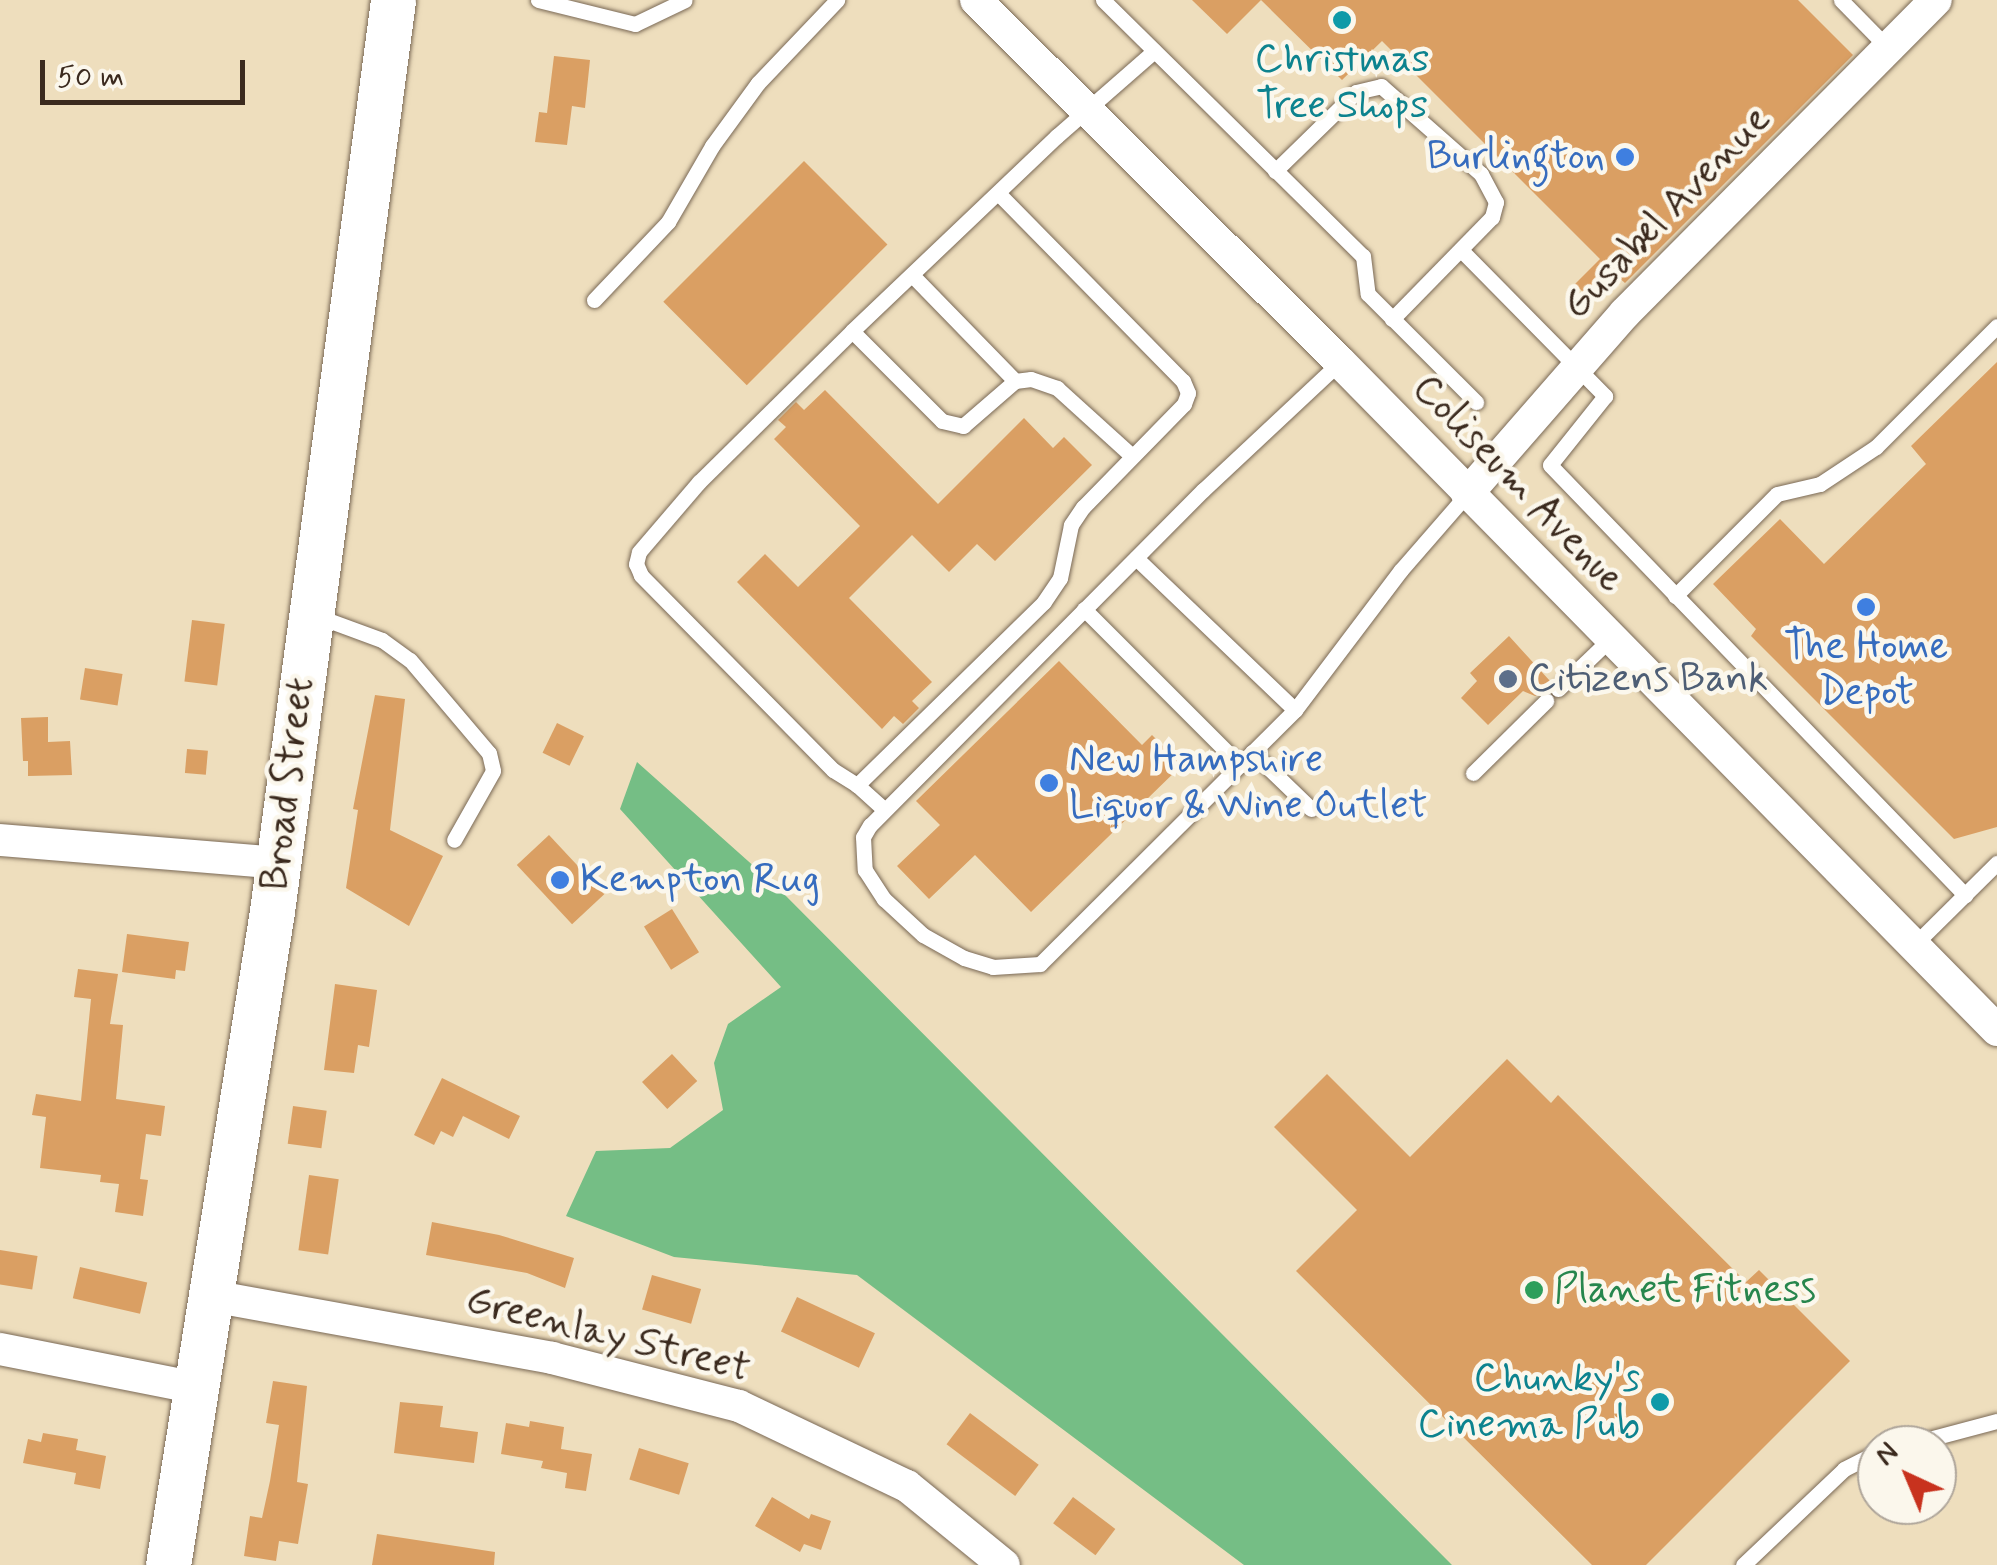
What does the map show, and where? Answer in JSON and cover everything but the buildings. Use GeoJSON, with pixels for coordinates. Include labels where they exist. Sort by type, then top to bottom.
{"type":"FeatureCollection","features":[{"type":"Feature","properties":{"kind":"main road","name":"Broad Street"},"geometry":{"type":"LineString","coordinates":[[168,1565],[278,863],[394,0]]}},
{"type":"Feature","properties":{"kind":"street","name":"Coliseum Avenue"},"geometry":{"type":"LineString","coordinates":[[976,0],[1340,362],[1997,1030]]}},
{"type":"Feature","properties":{"kind":"street","name":"Gusabel Avenue"},"geometry":{"type":"LineString","coordinates":[[1467,494],[1685,251],[1936,0]]}},
{"type":"Feature","properties":{"kind":"street"},"geometry":{"type":"LineString","coordinates":[[0,840],[278,863]]}},
{"type":"Feature","properties":{"kind":"street","name":"Greenlay Street"},"geometry":{"type":"LineString","coordinates":[[212,1296],[552,1358],[738,1406],[907,1486],[1004,1565]]}},
{"type":"Feature","properties":{"kind":"street"},"geometry":{"type":"LineString","coordinates":[[0,1349],[197,1388]]}},
{"type":"Feature","properties":{"kind":"lane"},"geometry":{"type":"LineString","coordinates":[[538,0],[635,24],[685,0]]}},
{"type":"Feature","properties":{"kind":"lane"},"geometry":{"type":"LineString","coordinates":[[594,300],[668,222],[712,146],[758,83],[837,0]]}},
{"type":"Feature","properties":{"kind":"lane"},"geometry":{"type":"LineString","coordinates":[[1103,0],[1363,256],[1368,294],[1476,402]]}},
{"type":"Feature","properties":{"kind":"lane"},"geometry":{"type":"LineString","coordinates":[[1840,0],[1888,48]]}},
{"type":"Feature","properties":{"kind":"lane"},"geometry":{"type":"LineString","coordinates":[[884,809],[833,770],[641,575],[636,564],[649,539],[699,482],[852,331],[1154,51]]}},
{"type":"Feature","properties":{"kind":"lane"},"geometry":{"type":"LineString","coordinates":[[1275,171],[1356,92],[1381,86],[1492,189],[1492,217],[1392,319]]}},
{"type":"Feature","properties":{"kind":"lane"},"geometry":{"type":"LineString","coordinates":[[856,784],[1044,602],[1060,578],[1071,525],[1184,404],[1188,393],[1183,381],[998,193]]}},
{"type":"Feature","properties":{"kind":"lane"},"geometry":{"type":"LineString","coordinates":[[1462,250],[1605,396],[1550,466],[1964,895]]}},
{"type":"Feature","properties":{"kind":"lane"},"geometry":{"type":"LineString","coordinates":[[912,275],[1015,381]]}},
{"type":"Feature","properties":{"kind":"lane"},"geometry":{"type":"LineString","coordinates":[[1675,596],[1777,494],[1820,484],[1876,446],[1997,326]]}},
{"type":"Feature","properties":{"kind":"lane"},"geometry":{"type":"LineString","coordinates":[[852,331],[942,421],[954,426],[972,420],[1015,381],[1031,379],[1057,388],[1132,456]]}},
{"type":"Feature","properties":{"kind":"lane"},"geometry":{"type":"LineString","coordinates":[[1340,362],[884,809],[863,837],[862,854],[865,870],[884,899],[923,935],[964,958],[1016,968],[1040,964],[1295,710],[1401,570],[1467,494]]}},
{"type":"Feature","properties":{"kind":"lane"},"geometry":{"type":"LineString","coordinates":[[1136,558],[1295,710]]}},
{"type":"Feature","properties":{"kind":"lane"},"geometry":{"type":"LineString","coordinates":[[1084,609],[1240,764]]}},
{"type":"Feature","properties":{"kind":"lane"},"geometry":{"type":"LineString","coordinates":[[311,614],[382,640],[410,660],[489,753],[494,771],[454,840]]}},
{"type":"Feature","properties":{"kind":"lane"},"geometry":{"type":"LineString","coordinates":[[1558,689],[1610,639]]}},
{"type":"Feature","properties":{"kind":"lane"},"geometry":{"type":"LineString","coordinates":[[1474,772],[1546,701]]}},
{"type":"Feature","properties":{"kind":"lane"},"geometry":{"type":"LineString","coordinates":[[1252,752],[1311,809]]}},
{"type":"Feature","properties":{"kind":"lane"},"geometry":{"type":"LineString","coordinates":[[1914,945],[1997,863]]}},
{"type":"Feature","properties":{"kind":"lane"},"geometry":{"type":"LineString","coordinates":[[1957,1432],[1997,1421]]}},
{"type":"Feature","properties":{"kind":"lane"},"geometry":{"type":"LineString","coordinates":[[1743,1565],[1844,1469],[1857,1462]]}},
{"type":"Feature","properties":{"kind":"green space"},"geometry":{"type":"Polygon","coordinates":[[[637,762],[775,885],[1452,1565],[1244,1565],[857,1275],[674,1257],[566,1216],[596,1151],[670,1148],[723,1110],[714,1063],[728,1024],[781,987],[620,809],[637,762]]]}},
{"type":"Feature","properties":{"kind":"place","name":"Christmas Tree Shops"},"geometry":{"type":"Point","coordinates":[1342,20]}},
{"type":"Feature","properties":{"kind":"place","name":"Burlington"},"geometry":{"type":"Point","coordinates":[1625,157]}},
{"type":"Feature","properties":{"kind":"place","name":"The Home Depot"},"geometry":{"type":"Point","coordinates":[1866,607]}},
{"type":"Feature","properties":{"kind":"place","name":"Citizens Bank"},"geometry":{"type":"Point","coordinates":[1508,679]}},
{"type":"Feature","properties":{"kind":"place","name":"New Hampshire Liquor & Wine Outlet"},"geometry":{"type":"Point","coordinates":[1049,783]}},
{"type":"Feature","properties":{"kind":"place","name":"Kempton Rug"},"geometry":{"type":"Point","coordinates":[560,880]}},
{"type":"Feature","properties":{"kind":"place","name":"Planet Fitness"},"geometry":{"type":"Point","coordinates":[1534,1290]}},
{"type":"Feature","properties":{"kind":"place","name":"Chunky's Cinema Pub"},"geometry":{"type":"Point","coordinates":[1660,1402]}}]}
